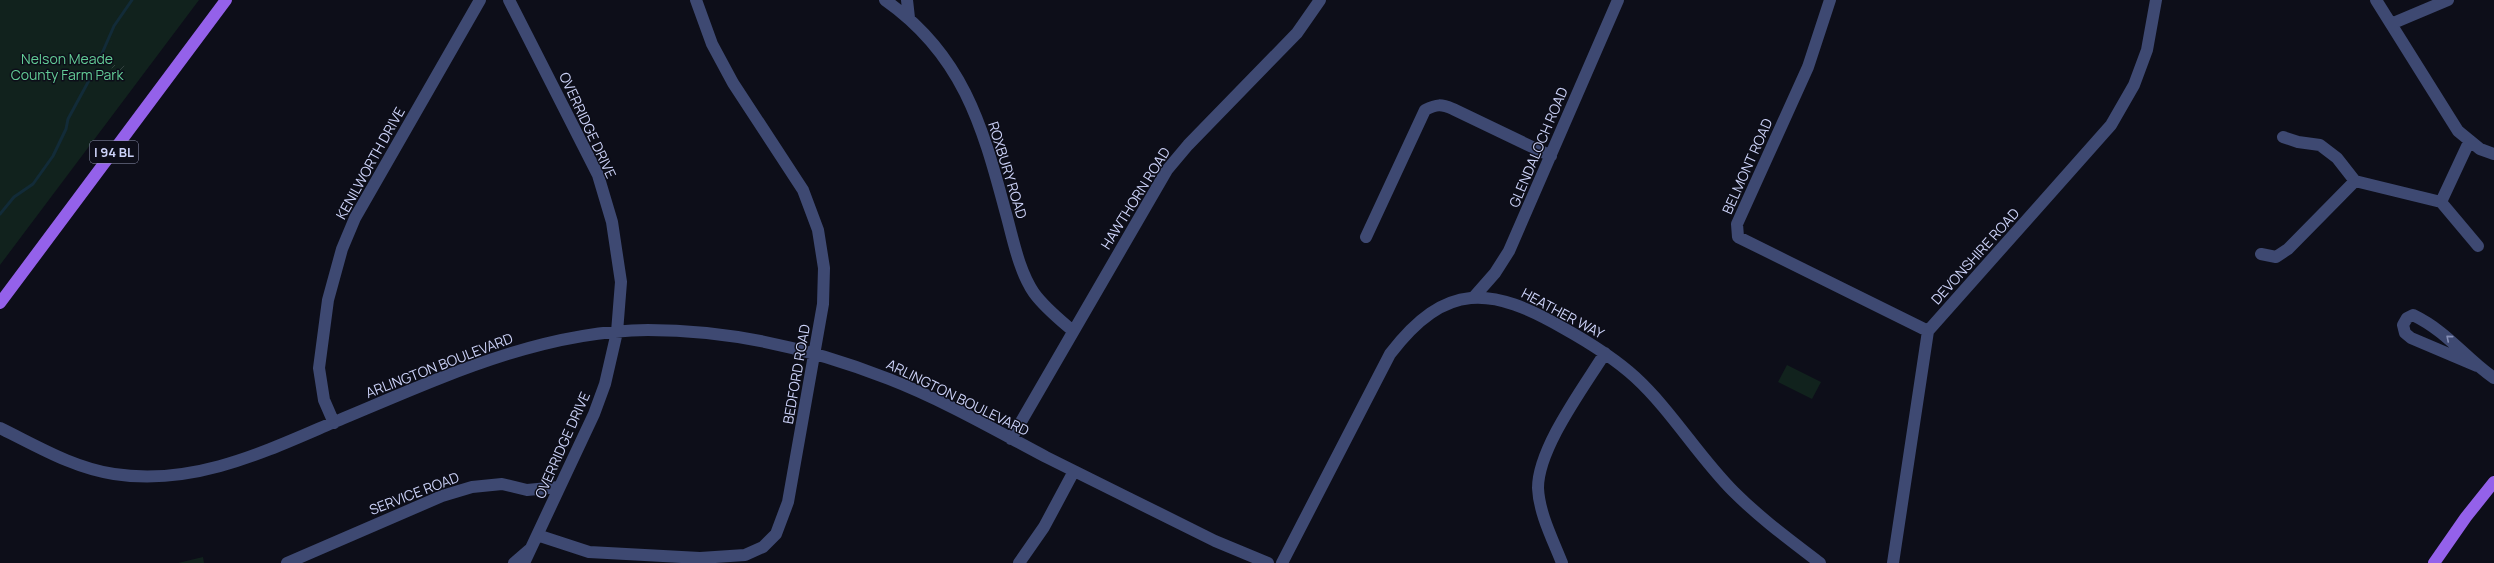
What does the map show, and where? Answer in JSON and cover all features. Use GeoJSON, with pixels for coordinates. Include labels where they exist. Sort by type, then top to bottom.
{"type":"FeatureCollection","features":[{"type":"Feature","properties":{"kind":"main road","name":"I 94 BL"},"geometry":{"type":"LineString","coordinates":[[0,302],[226,0]]}},
{"type":"Feature","properties":{"kind":"main road"},"geometry":{"type":"LineString","coordinates":[[2434,563],[2466,517],[2494,482]]}},
{"type":"Feature","properties":{"kind":"street","name":"KENILWORTH DRIVE"},"geometry":{"type":"LineString","coordinates":[[334,423],[324,400],[319,368],[328,300],[342,249],[355,218],[480,0]]}},
{"type":"Feature","properties":{"kind":"street","name":"OVERRIDGE DRIVE"},"geometry":{"type":"LineString","coordinates":[[509,0],[521,20],[598,176],[612,222],[621,282],[617,332],[604,384],[594,414],[524,563]]}},
{"type":"Feature","properties":{"kind":"street","name":"BEDFORD ROAD"},"geometry":{"type":"LineString","coordinates":[[537,535],[589,552],[700,558],[745,554],[763,547],[776,534],[788,502],[824,304],[824,268],[818,230],[803,190],[733,82],[712,44],[696,0]]}},
{"type":"Feature","properties":{"kind":"street","name":"ROXBURY ROAD"},"geometry":{"type":"LineString","coordinates":[[886,0],[909,18],[938,48],[968,96],[996,176],[1025,278],[1046,308],[1073,331]]}},
{"type":"Feature","properties":{"kind":"street"},"geometry":{"type":"LineString","coordinates":[[907,0],[909,18]]}},
{"type":"Feature","properties":{"kind":"street","name":"HAWTHORN ROAD"},"geometry":{"type":"LineString","coordinates":[[1011,438],[1167,170],[1188,145],[1297,33],[1320,0]]}},
{"type":"Feature","properties":{"kind":"street","name":"GLENDALOCH ROAD"},"geometry":{"type":"LineString","coordinates":[[1473,298],[1495,273],[1510,251],[1618,0]]}},
{"type":"Feature","properties":{"kind":"street","name":"BELMONT ROAD"},"geometry":{"type":"LineString","coordinates":[[1830,0],[1808,67],[1737,224],[1738,237],[1928,331]]}},
{"type":"Feature","properties":{"kind":"street","name":"DEVONSHIRE ROAD"},"geometry":{"type":"LineString","coordinates":[[1928,331],[2111,125],[2134,85],[2147,50],[2156,0]]}},
{"type":"Feature","properties":{"kind":"street"},"geometry":{"type":"LineString","coordinates":[[2376,0],[2458,132],[2480,150],[2494,154]]}},
{"type":"Feature","properties":{"kind":"street"},"geometry":{"type":"LineString","coordinates":[[2392,24],[2448,0]]}},
{"type":"Feature","properties":{"kind":"street"},"geometry":{"type":"LineString","coordinates":[[1366,237],[1425,110],[1433,106],[1440,104],[1453,109],[1551,156]]}},
{"type":"Feature","properties":{"kind":"street"},"geometry":{"type":"LineString","coordinates":[[2283,136],[2298,142],[2320,145],[2337,158],[2355,181],[2441,202],[2478,246]]}},
{"type":"Feature","properties":{"kind":"street"},"geometry":{"type":"LineString","coordinates":[[2441,202],[2469,142]]}},
{"type":"Feature","properties":{"kind":"street"},"geometry":{"type":"LineString","coordinates":[[2262,254],[2276,257],[2288,249],[2355,181]]}},
{"type":"Feature","properties":{"kind":"street","name":"HEATHER WAY"},"geometry":{"type":"LineString","coordinates":[[1282,563],[1390,354],[1402,338],[1426,315],[1446,304],[1473,298],[1507,301],[1531,310],[1605,353],[1635,377],[1744,502],[1820,563]]}},
{"type":"Feature","properties":{"kind":"street"},"geometry":{"type":"LineString","coordinates":[[2477,366],[2462,349],[2438,329],[2413,316],[2407,318],[2403,325],[2405,333],[2411,338],[2477,366],[2494,378]]}},
{"type":"Feature","properties":{"kind":"street","name":"ARLINGTON BOULEVARD"},"geometry":{"type":"LineString","coordinates":[[0,429],[62,459],[87,467],[114,474],[175,476],[220,468],[469,367],[515,350],[579,336],[617,332],[683,331],[726,335],[784,346],[889,379],[1011,438],[1215,541],[1268,563]]}},
{"type":"Feature","properties":{"kind":"street"},"geometry":{"type":"LineString","coordinates":[[1893,563],[1928,331]]}},
{"type":"Feature","properties":{"kind":"street"},"geometry":{"type":"LineString","coordinates":[[1562,563],[1543,513],[1538,489],[1540,469],[1548,446],[1605,353]]}},
{"type":"Feature","properties":{"kind":"street"},"geometry":{"type":"LineString","coordinates":[[1019,563],[1044,527],[1074,471]]}},
{"type":"Feature","properties":{"kind":"street","name":"SERVICE ROAD"},"geometry":{"type":"LineString","coordinates":[[287,563],[442,496],[472,487],[502,484],[527,490],[559,487]]}},
{"type":"Feature","properties":{"kind":"street"},"geometry":{"type":"LineString","coordinates":[[514,563],[530,550]]}},
{"type":"Feature","properties":{"kind":"green space","name":"Nelson Meade County Farm Park"},"geometry":{"type":"Polygon","coordinates":[[[0,0],[199,0],[0,265],[0,0]]]}},
{"type":"Feature","properties":{"kind":"green space"},"geometry":{"type":"Polygon","coordinates":[[[113,65],[124,65],[126,70],[119,73],[111,68],[113,65]]]}},
{"type":"Feature","properties":{"kind":"green space"},"geometry":{"type":"Polygon","coordinates":[[[1787,365],[1821,382],[1812,399],[1778,382],[1787,365]]]}},
{"type":"Feature","properties":{"kind":"green space"},"geometry":{"type":"Polygon","coordinates":[[[203,557],[204,563],[178,563],[203,557]]]}},
{"type":"Feature","properties":{"kind":"waterway"},"geometry":{"type":"LineString","coordinates":[[100,58],[114,26],[132,0]]}},
{"type":"Feature","properties":{"kind":"waterway"},"geometry":{"type":"LineString","coordinates":[[0,214],[14,197],[33,184],[53,156],[66,129],[68,119],[93,73]]}}]}
